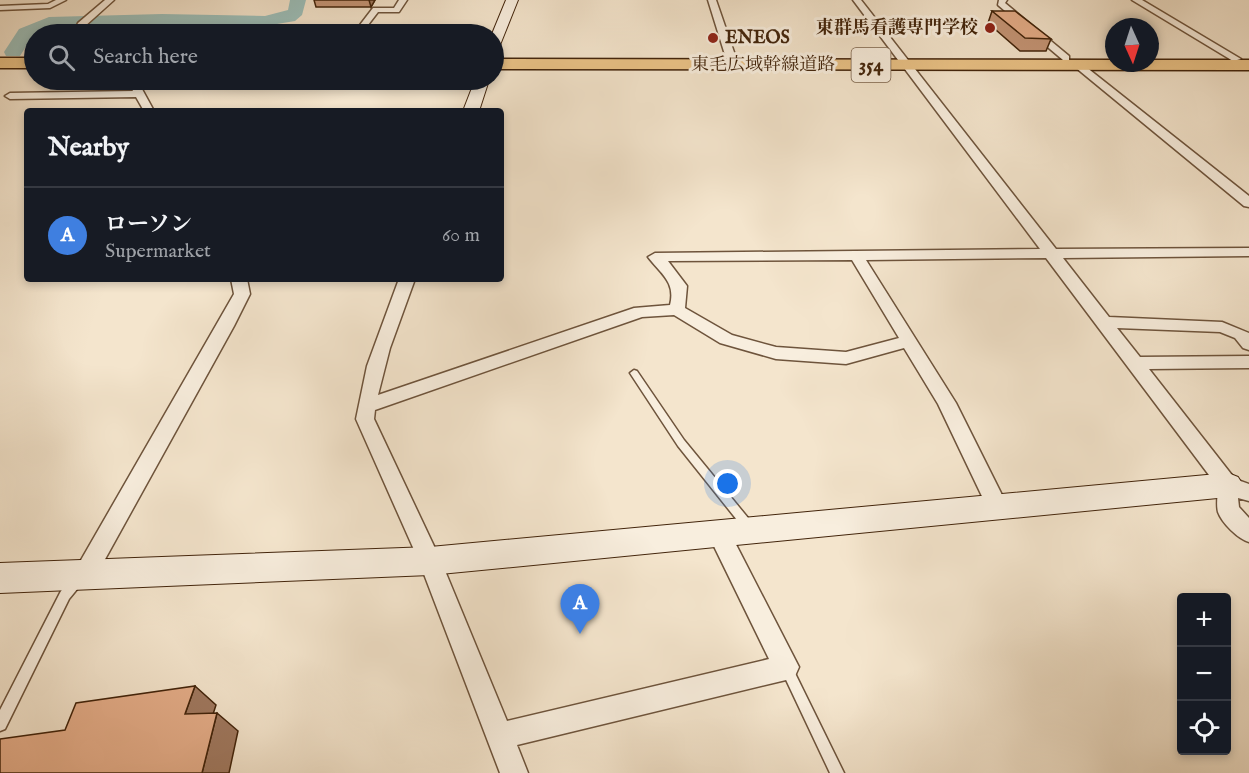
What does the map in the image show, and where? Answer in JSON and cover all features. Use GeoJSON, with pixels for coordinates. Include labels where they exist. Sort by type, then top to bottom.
{"type":"FeatureCollection","features":[{"type":"Feature","properties":{"kind":"highway"},"geometry":{"type":"LineString","coordinates":[[0,58],[24,60]]}},
{"type":"Feature","properties":{"kind":"highway","name":"東毛広域幹線道路"},"geometry":{"type":"LineString","coordinates":[[504,59],[731,58],[904,62]]}},
{"type":"Feature","properties":{"kind":"highway"},"geometry":{"type":"LineString","coordinates":[[1159,58],[1246,63]]}},
{"type":"Feature","properties":{"kind":"highway","name":"東毛広域幹線道路"},"geometry":{"type":"LineString","coordinates":[[1072,62],[1105,59]]}},
{"type":"Feature","properties":{"kind":"highway"},"geometry":{"type":"LineString","coordinates":[[0,63],[24,62]]}},
{"type":"Feature","properties":{"kind":"highway","name":"東毛広域幹線道路"},"geometry":{"type":"LineString","coordinates":[[504,64],[1246,63]]}},
{"type":"Feature","properties":{"kind":"street"},"geometry":{"type":"LineString","coordinates":[[0,8],[50,6],[62,0]]}},
{"type":"Feature","properties":{"kind":"street"},"geometry":{"type":"LineString","coordinates":[[82,24],[110,0]]}},
{"type":"Feature","properties":{"kind":"street"},"geometry":{"type":"LineString","coordinates":[[365,24],[376,10],[396,10],[403,0]]}},
{"type":"Feature","properties":{"kind":"street"},"geometry":{"type":"LineString","coordinates":[[502,24],[512,0]]}},
{"type":"Feature","properties":{"kind":"street"},"geometry":{"type":"LineString","coordinates":[[712,0],[731,58]]}},
{"type":"Feature","properties":{"kind":"street"},"geometry":{"type":"LineString","coordinates":[[857,0],[1135,363],[1242,487]]}},
{"type":"Feature","properties":{"kind":"street"},"geometry":{"type":"LineString","coordinates":[[1003,0],[1001,3],[1072,62],[1249,203]]}},
{"type":"Feature","properties":{"kind":"street"},"geometry":{"type":"LineString","coordinates":[[1136,0],[1246,63]]}},
{"type":"Feature","properties":{"kind":"street"},"geometry":{"type":"LineString","coordinates":[[138,90],[147,108]]}},
{"type":"Feature","properties":{"kind":"street"},"geometry":{"type":"LineString","coordinates":[[472,108],[478,90]]}},
{"type":"Feature","properties":{"kind":"street"},"geometry":{"type":"LineString","coordinates":[[10,96],[140,94]]}},
{"type":"Feature","properties":{"kind":"street"},"geometry":{"type":"LineString","coordinates":[[677,309],[682,293],[678,280],[655,257],[1249,252]]}},
{"type":"Feature","properties":{"kind":"street"},"geometry":{"type":"LineString","coordinates":[[856,255],[947,403],[997,507]]}},
{"type":"Feature","properties":{"kind":"street"},"geometry":{"type":"LineString","coordinates":[[85,574],[230,318],[242,294],[240,282]]}},
{"type":"Feature","properties":{"kind":"street"},"geometry":{"type":"LineString","coordinates":[[406,282],[373,372],[365,419],[430,561],[513,773]]}},
{"type":"Feature","properties":{"kind":"street"},"geometry":{"type":"LineString","coordinates":[[366,406],[639,312],[677,309],[726,339],[776,353],[846,358],[909,341]]}},
{"type":"Feature","properties":{"kind":"street"},"geometry":{"type":"LineString","coordinates":[[1103,322],[1222,327],[1241,334],[1249,344]]}},
{"type":"Feature","properties":{"kind":"street"},"geometry":{"type":"LineString","coordinates":[[1135,363],[1249,362]]}},
{"type":"Feature","properties":{"kind":"street"},"geometry":{"type":"LineString","coordinates":[[0,578],[430,561],[997,507],[1242,487]]}},
{"type":"Feature","properties":{"kind":"street"},"geometry":{"type":"LineString","coordinates":[[1242,487],[1228,510],[1249,533]]}},
{"type":"Feature","properties":{"kind":"street"},"geometry":{"type":"LineString","coordinates":[[499,736],[786,667],[719,534]]}},
{"type":"Feature","properties":{"kind":"lane"},"geometry":{"type":"LineString","coordinates":[[634,373],[681,444],[753,531]]}},
{"type":"Feature","properties":{"kind":"lane"},"geometry":{"type":"LineString","coordinates":[[0,724],[65,595],[85,574]]}},
{"type":"Feature","properties":{"kind":"lane"},"geometry":{"type":"LineString","coordinates":[[786,667],[837,773]]}},
{"type":"Feature","properties":{"kind":"building"},"geometry":{"type":"Polygon","coordinates":[[[992,11],[1015,11],[1051,39],[1025,38],[992,11]]]}},
{"type":"Feature","properties":{"kind":"building"},"geometry":{"type":"Polygon","coordinates":[[[195,686],[185,714],[217,713],[202,773],[0,773],[0,739],[65,730],[76,703],[195,686]]]}},
{"type":"Feature","properties":{"kind":"waterway"},"geometry":{"type":"LineString","coordinates":[[45,24],[49,22],[162,19],[265,21],[289,17],[296,12],[298,0]]}},
{"type":"Feature","properties":{"kind":"waterway"},"geometry":{"type":"LineString","coordinates":[[13,52],[24,35]]}},
{"type":"Feature","properties":{"kind":"place","name":"東群馬看護専門学校"},"geometry":{"type":"Point","coordinates":[990,28]}},
{"type":"Feature","properties":{"kind":"place","name":"ENEOS"},"geometry":{"type":"Point","coordinates":[713,38]}},
{"type":"Feature","properties":{"kind":"place","name":"ローソン"},"geometry":{"type":"Point","coordinates":[580,634]}}]}
